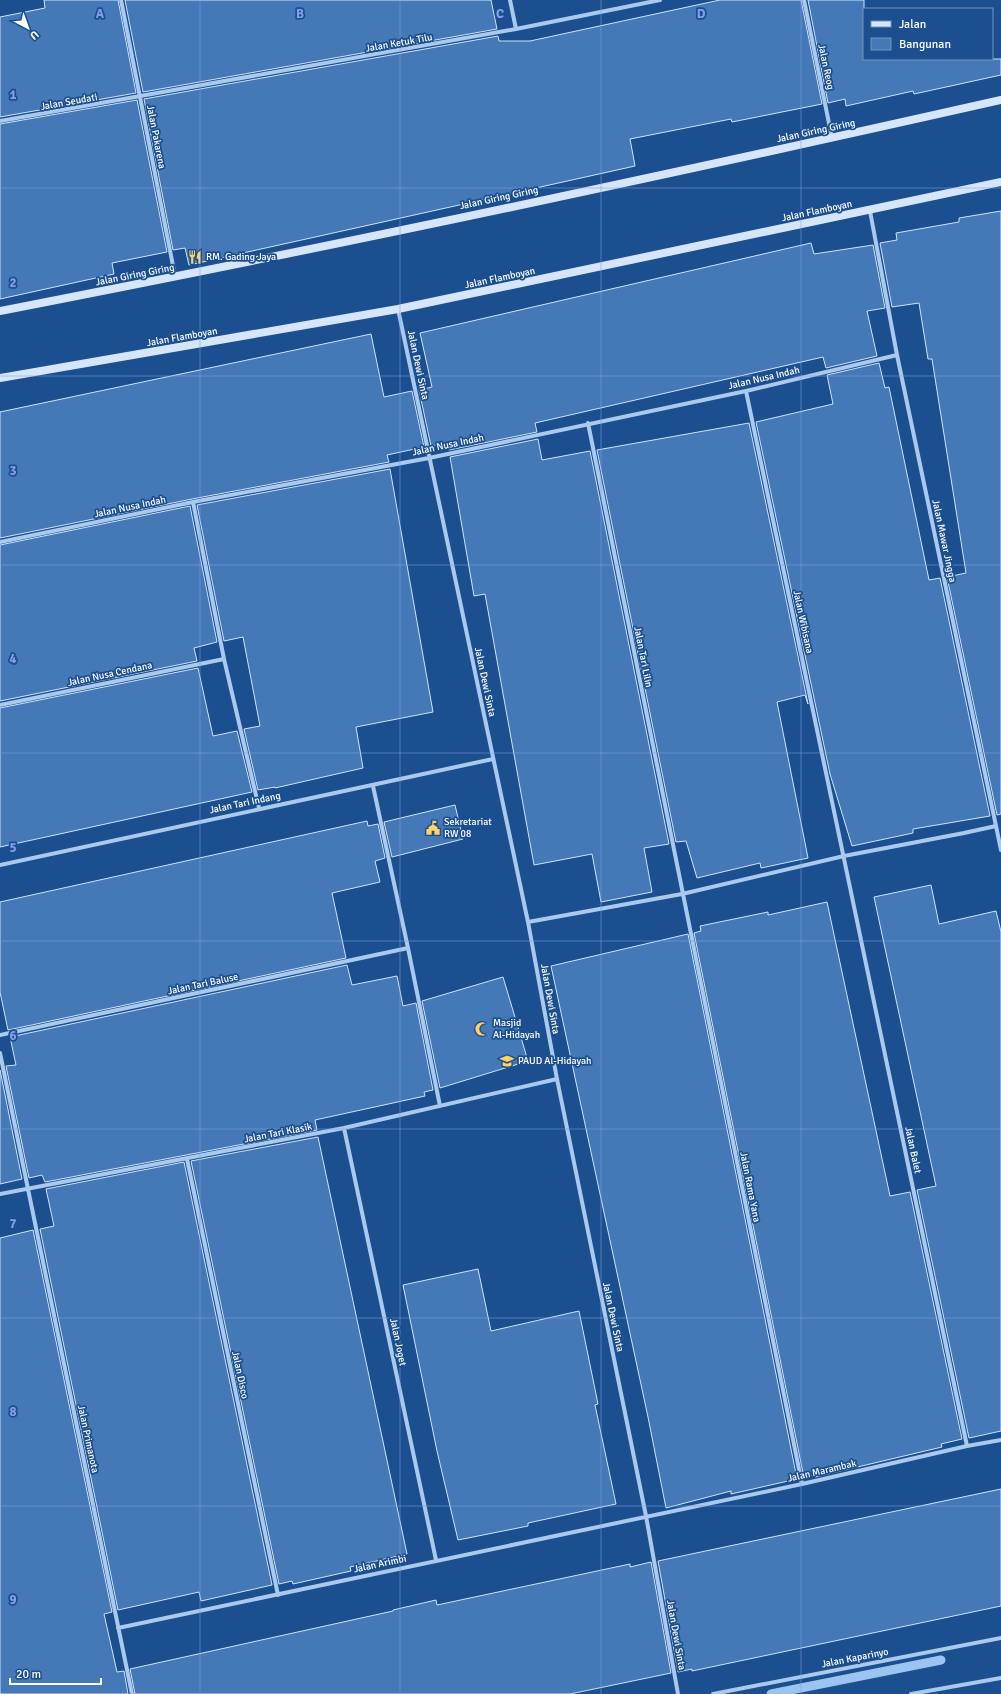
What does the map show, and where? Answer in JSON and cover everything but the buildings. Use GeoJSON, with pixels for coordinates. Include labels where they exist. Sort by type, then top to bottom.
{"type":"FeatureCollection","features":[{"type":"Feature","properties":{"kind":"street","name":"Jalan Pakarena"},"geometry":{"type":"LineString","coordinates":[[121,0],[175,277]]}},
{"type":"Feature","properties":{"kind":"street"},"geometry":{"type":"LineString","coordinates":[[510,0],[516,29]]}},
{"type":"Feature","properties":{"kind":"street","name":"Jalan Ketuk Tilu"},"geometry":{"type":"LineString","coordinates":[[140,98],[516,29],[660,0]]}},
{"type":"Feature","properties":{"kind":"street","name":"Jalan Reog"},"geometry":{"type":"LineString","coordinates":[[804,0],[832,138]]}},
{"type":"Feature","properties":{"kind":"street","name":"Jalan Seudati"},"geometry":{"type":"LineString","coordinates":[[0,121],[140,98]]}},
{"type":"Feature","properties":{"kind":"street","name":"Jalan Giring Giring"},"geometry":{"type":"LineString","coordinates":[[0,311],[175,277],[832,138],[1001,100]]}},
{"type":"Feature","properties":{"kind":"street","name":"Jalan Flamboyan"},"geometry":{"type":"LineString","coordinates":[[0,378],[398,309],[870,211],[1001,182]]}},
{"type":"Feature","properties":{"kind":"street","name":"Jalan Mawar Jingga"},"geometry":{"type":"LineString","coordinates":[[870,211],[897,355],[1001,850]]}},
{"type":"Feature","properties":{"kind":"street","name":"Jalan Dewi Sinta"},"geometry":{"type":"LineString","coordinates":[[398,309],[528,922],[556,1079],[646,1516],[678,1694]]}},
{"type":"Feature","properties":{"kind":"street","name":"Jalan Nusa Indah"},"geometry":{"type":"LineString","coordinates":[[0,542],[193,502],[430,458],[588,423],[746,391],[897,355]]}},
{"type":"Feature","properties":{"kind":"street","name":"Jalan Wibisana"},"geometry":{"type":"LineString","coordinates":[[746,391],[844,856]]}},
{"type":"Feature","properties":{"kind":"street","name":"Jalan Tari Lilin"},"geometry":{"type":"LineString","coordinates":[[588,423],[682,894]]}},
{"type":"Feature","properties":{"kind":"street"},"geometry":{"type":"LineString","coordinates":[[193,502],[224,659],[258,808]]}},
{"type":"Feature","properties":{"kind":"street","name":"Jalan Nusa Cendana"},"geometry":{"type":"LineString","coordinates":[[0,705],[224,659]]}},
{"type":"Feature","properties":{"kind":"street","name":"Jalan Tari Indang"},"geometry":{"type":"LineString","coordinates":[[0,865],[258,808],[373,786],[493,759]]}},
{"type":"Feature","properties":{"kind":"street"},"geometry":{"type":"LineString","coordinates":[[373,786],[440,1106]]}},
{"type":"Feature","properties":{"kind":"street"},"geometry":{"type":"LineString","coordinates":[[528,922],[682,894],[844,856],[964,834],[996,826]]}},
{"type":"Feature","properties":{"kind":"street","name":"Jalan Balet"},"geometry":{"type":"LineString","coordinates":[[844,856],[967,1446]]}},
{"type":"Feature","properties":{"kind":"street","name":"Jalan Rama Yana"},"geometry":{"type":"LineString","coordinates":[[682,894],[802,1484]]}},
{"type":"Feature","properties":{"kind":"street","name":"Jalan Tari Baluse"},"geometry":{"type":"LineString","coordinates":[[0,1035],[408,948]]}},
{"type":"Feature","properties":{"kind":"street","name":"Jalan Primanota"},"geometry":{"type":"LineString","coordinates":[[0,1053],[132,1694]]}},
{"type":"Feature","properties":{"kind":"street","name":"Jalan Tari Klasik"},"geometry":{"type":"LineString","coordinates":[[0,1194],[344,1128],[556,1079]]}},
{"type":"Feature","properties":{"kind":"street","name":"Jalan Joget"},"geometry":{"type":"LineString","coordinates":[[344,1128],[436,1560]]}},
{"type":"Feature","properties":{"kind":"street","name":"Jalan Disco"},"geometry":{"type":"LineString","coordinates":[[186,1159],[278,1595]]}},
{"type":"Feature","properties":{"kind":"street","name":"Jalan Marambak"},"geometry":{"type":"LineString","coordinates":[[646,1516],[802,1484],[967,1446],[1001,1440]]}},
{"type":"Feature","properties":{"kind":"street","name":"Jalan Arimbi"},"geometry":{"type":"LineString","coordinates":[[118,1628],[646,1516]]}},
{"type":"Feature","properties":{"kind":"street","name":"Jalan Kaparinyo"},"geometry":{"type":"LineString","coordinates":[[713,1694],[1001,1638]]}},
{"type":"Feature","properties":{"kind":"street"},"geometry":{"type":"LineString","coordinates":[[911,1694],[1001,1678]]}},
{"type":"Feature","properties":{"kind":"waterway"},"geometry":{"type":"LineString","coordinates":[[771,1694],[941,1660]]}},
{"type":"Feature","properties":{"kind":"place","name":"RM. Gading Jaya"},"geometry":{"type":"Point","coordinates":[195,257]}},
{"type":"Feature","properties":{"kind":"place","name":"Sekretariat RW 08"},"geometry":{"type":"Point","coordinates":[433,828]}},
{"type":"Feature","properties":{"kind":"place","name":"Masjid Al-Hidayah"},"geometry":{"type":"Point","coordinates":[482,1029]}},
{"type":"Feature","properties":{"kind":"place","name":"PAUD Al-Hidayah"},"geometry":{"type":"Point","coordinates":[507,1061]}}]}
